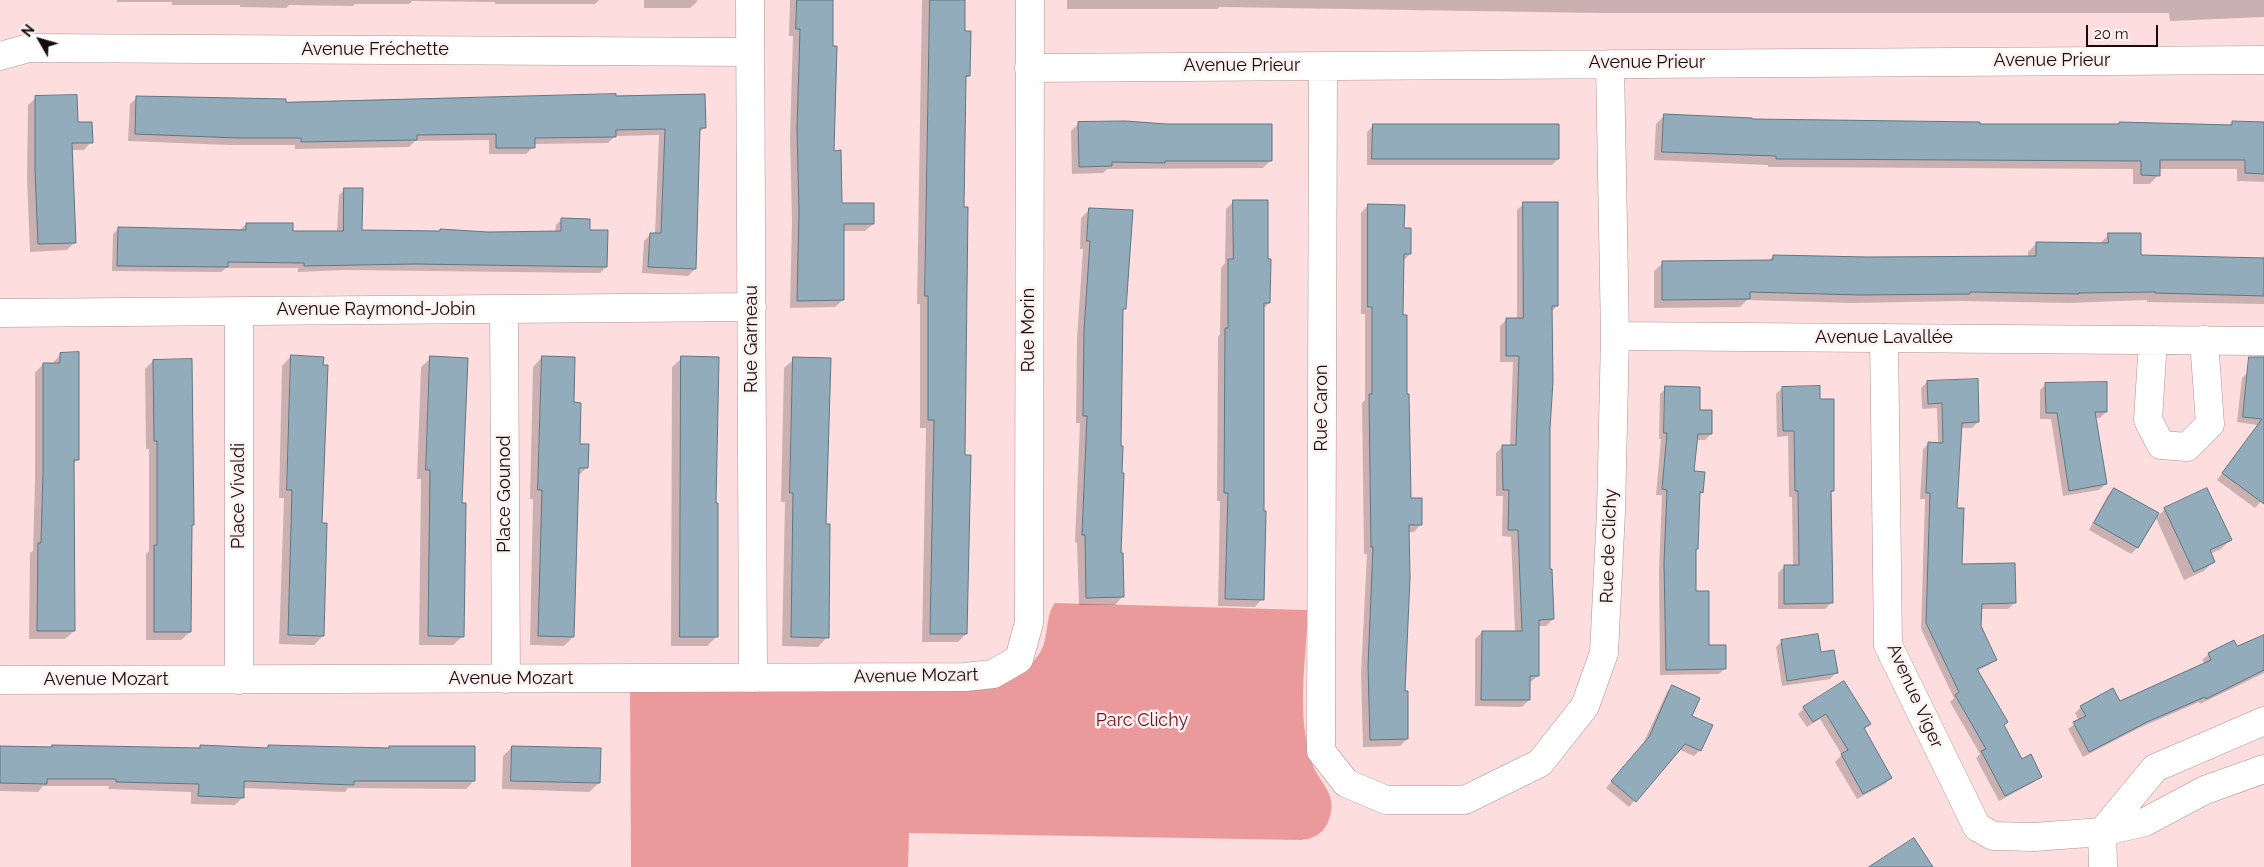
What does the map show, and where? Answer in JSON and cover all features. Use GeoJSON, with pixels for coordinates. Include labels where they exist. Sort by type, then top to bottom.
{"type":"FeatureCollection","features":[{"type":"Feature","properties":{"kind":"street","name":"Rue Garneau"},"geometry":{"type":"LineString","coordinates":[[750,0],[753,678]]}},
{"type":"Feature","properties":{"kind":"street","name":"Rue Morin"},"geometry":{"type":"LineString","coordinates":[[1019,659],[1029,623],[1030,0]]}},
{"type":"Feature","properties":{"kind":"street","name":"Avenue Fréchette"},"geometry":{"type":"LineString","coordinates":[[0,56],[29,48],[750,52]]}},
{"type":"Feature","properties":{"kind":"street","name":"Avenue Prieur"},"geometry":{"type":"LineString","coordinates":[[1029,68],[2264,60]]}},
{"type":"Feature","properties":{"kind":"street","name":"Rue de Clichy"},"geometry":{"type":"LineString","coordinates":[[1321,751],[1346,783],[1386,800],[1465,800],[1540,763],[1585,706],[1604,653],[1611,512],[1615,336],[1610,64]]}},
{"type":"Feature","properties":{"kind":"street","name":"Rue Caron"},"geometry":{"type":"LineString","coordinates":[[1321,751],[1323,66]]}},
{"type":"Feature","properties":{"kind":"street","name":"Avenue Raymond-Jobin"},"geometry":{"type":"LineString","coordinates":[[0,313],[752,307]]}},
{"type":"Feature","properties":{"kind":"street","name":"Place Gounod"},"geometry":{"type":"LineString","coordinates":[[504,309],[506,679]]}},
{"type":"Feature","properties":{"kind":"street","name":"Place Vivaldi"},"geometry":{"type":"LineString","coordinates":[[239,312],[239,680]]}},
{"type":"Feature","properties":{"kind":"street","name":"Avenue Lavallée"},"geometry":{"type":"LineString","coordinates":[[1615,336],[2264,341]]}},
{"type":"Feature","properties":{"kind":"street","name":"Avenue Viger"},"geometry":{"type":"LineString","coordinates":[[1884,338],[1888,645],[1977,827],[1993,836],[2034,837],[2102,832],[2145,822],[2206,790],[2264,769]]}},
{"type":"Feature","properties":{"kind":"street"},"geometry":{"type":"LineString","coordinates":[[2153,340],[2148,420],[2161,444],[2187,447],[2210,424],[2204,340]]}},
{"type":"Feature","properties":{"kind":"street","name":"Avenue Mozart"},"geometry":{"type":"LineString","coordinates":[[0,680],[965,677],[993,674],[1019,659]]}},
{"type":"Feature","properties":{"kind":"street"},"geometry":{"type":"LineString","coordinates":[[2103,867],[2102,832],[2155,768],[2264,720]]}},
{"type":"Feature","properties":{"kind":"green space","name":"Parc Clichy"},"geometry":{"type":"Polygon","coordinates":[[[1055,603],[1308,610],[1303,687],[1304,726],[1314,769],[1328,792],[1332,805],[1327,824],[1321,832],[1313,837],[1301,840],[909,833],[908,867],[631,867],[630,685],[1017,672],[1032,662],[1041,652],[1051,609],[1055,603]]]}},
{"type":"Feature","properties":{"kind":"building"},"geometry":{"type":"Polygon","coordinates":[[[797,0],[833,0],[833,46],[837,46],[834,151],[841,150],[842,203],[874,203],[874,224],[844,224],[844,300],[797,301],[799,212],[797,129],[800,29],[796,29],[797,0]]]}},
{"type":"Feature","properties":{"kind":"building"},"geometry":{"type":"Polygon","coordinates":[[[930,0],[965,0],[965,31],[971,31],[970,76],[966,76],[964,207],[968,207],[965,455],[971,455],[967,634],[930,634],[934,420],[928,420],[928,296],[925,296],[930,0]]]}},
{"type":"Feature","properties":{"kind":"building"},"geometry":{"type":"Polygon","coordinates":[[[616,94],[616,96],[705,94],[706,128],[700,128],[696,269],[648,267],[650,233],[661,233],[665,129],[616,130],[616,137],[535,138],[535,148],[496,148],[496,134],[417,135],[417,140],[301,142],[301,138],[238,138],[135,134],[136,96],[286,99],[286,102],[616,94]]]}},
{"type":"Feature","properties":{"kind":"building"},"geometry":{"type":"Polygon","coordinates":[[[77,95],[78,122],[92,122],[93,143],[72,143],[76,243],[38,244],[35,96],[77,95]]]}},
{"type":"Feature","properties":{"kind":"building"},"geometry":{"type":"Polygon","coordinates":[[[1664,114],[1752,119],[1980,122],[1980,124],[2119,124],[2119,122],[2232,125],[2232,121],[2264,122],[2264,174],[2245,173],[2245,160],[2160,160],[2160,176],[2141,175],[2141,161],[1776,159],[1776,156],[1662,152],[1664,114]]]}},
{"type":"Feature","properties":{"kind":"building"},"geometry":{"type":"Polygon","coordinates":[[[1126,121],[1166,124],[1272,124],[1272,161],[1112,162],[1112,166],[1079,167],[1078,122],[1126,121]]]}},
{"type":"Feature","properties":{"kind":"building"},"geometry":{"type":"Polygon","coordinates":[[[1373,124],[1559,124],[1559,159],[1372,159],[1373,124]]]}},
{"type":"Feature","properties":{"kind":"building"},"geometry":{"type":"Polygon","coordinates":[[[344,188],[363,188],[362,230],[561,231],[561,218],[590,219],[590,230],[608,230],[607,267],[415,264],[304,266],[304,263],[228,262],[228,267],[117,266],[118,227],[246,230],[246,223],[293,223],[293,231],[343,231],[344,188]]]}},
{"type":"Feature","properties":{"kind":"building"},"geometry":{"type":"Polygon","coordinates":[[[1233,200],[1268,200],[1268,259],[1271,259],[1270,303],[1264,303],[1264,511],[1266,511],[1264,600],[1225,599],[1228,493],[1224,493],[1225,328],[1228,328],[1228,259],[1233,259],[1233,200]]]}},
{"type":"Feature","properties":{"kind":"building"},"geometry":{"type":"Polygon","coordinates":[[[1523,202],[1558,202],[1558,306],[1552,306],[1553,382],[1550,428],[1550,569],[1552,569],[1554,619],[1539,620],[1539,676],[1530,676],[1530,700],[1481,700],[1482,631],[1522,631],[1518,530],[1508,530],[1509,490],[1503,490],[1502,445],[1516,445],[1519,356],[1506,356],[1506,318],[1523,318],[1523,202]]]}},
{"type":"Feature","properties":{"kind":"building"},"geometry":{"type":"Polygon","coordinates":[[[1368,204],[1405,205],[1404,228],[1411,228],[1411,254],[1404,254],[1403,315],[1407,315],[1407,394],[1409,394],[1411,498],[1422,498],[1422,525],[1409,525],[1410,578],[1405,691],[1408,691],[1408,739],[1370,740],[1368,666],[1373,547],[1371,547],[1369,394],[1372,394],[1372,307],[1368,307],[1368,204]]]}},
{"type":"Feature","properties":{"kind":"building"},"geometry":{"type":"Polygon","coordinates":[[[1089,208],[1133,210],[1126,309],[1123,309],[1121,446],[1123,446],[1122,473],[1124,473],[1121,553],[1123,553],[1124,597],[1086,598],[1085,535],[1082,535],[1087,416],[1083,416],[1084,331],[1090,241],[1087,241],[1089,208]]]}},
{"type":"Feature","properties":{"kind":"building"},"geometry":{"type":"Polygon","coordinates":[[[2108,233],[2141,233],[2141,255],[2264,258],[2264,296],[2155,292],[2079,294],[1970,292],[1970,294],[1860,295],[1750,292],[1750,299],[1662,300],[1662,261],[1773,260],[1773,255],[1867,257],[2036,256],[2036,242],[2108,243],[2108,233]]]}},
{"type":"Feature","properties":{"kind":"building"},"geometry":{"type":"Polygon","coordinates":[[[79,352],[79,460],[74,460],[75,631],[37,631],[38,543],[41,543],[43,471],[43,363],[60,363],[60,353],[79,352]]]}},
{"type":"Feature","properties":{"kind":"building"},"geometry":{"type":"Polygon","coordinates":[[[291,355],[324,357],[323,365],[328,365],[322,523],[327,523],[324,636],[288,635],[292,490],[287,490],[291,355]]]}},
{"type":"Feature","properties":{"kind":"building"},"geometry":{"type":"Polygon","coordinates":[[[430,356],[468,358],[462,503],[466,503],[464,637],[428,636],[430,470],[426,470],[430,356]]]}},
{"type":"Feature","properties":{"kind":"building"},"geometry":{"type":"Polygon","coordinates":[[[542,356],[575,357],[574,402],[581,403],[580,444],[589,444],[588,468],[579,468],[574,637],[538,636],[542,490],[538,490],[542,356]]]}},
{"type":"Feature","properties":{"kind":"building"},"geometry":{"type":"Polygon","coordinates":[[[681,356],[719,357],[716,503],[718,503],[718,637],[680,637],[681,356]]]}},
{"type":"Feature","properties":{"kind":"building"},"geometry":{"type":"Polygon","coordinates":[[[793,357],[831,358],[826,524],[830,524],[829,638],[791,637],[793,493],[790,493],[793,357]]]}},
{"type":"Feature","properties":{"kind":"building"},"geometry":{"type":"Polygon","coordinates":[[[2249,357],[2264,357],[2264,504],[2222,473],[2262,419],[2243,417],[2249,357]]]}},
{"type":"Feature","properties":{"kind":"building"},"geometry":{"type":"Polygon","coordinates":[[[192,359],[194,525],[192,525],[191,632],[154,632],[154,545],[157,545],[157,441],[154,441],[153,360],[192,359]]]}},
{"type":"Feature","properties":{"kind":"building"},"geometry":{"type":"Polygon","coordinates":[[[1978,379],[1979,422],[1962,423],[1957,508],[1964,508],[1962,564],[2015,563],[2016,603],[1982,604],[1981,626],[1997,660],[1977,669],[2008,722],[2004,725],[2022,759],[2031,754],[2042,777],[2005,796],[1981,751],[1986,749],[1955,695],[1959,692],[1926,623],[1930,493],[1926,493],[1928,442],[1943,443],[1942,403],[1928,404],[1927,381],[1978,379]]]}},
{"type":"Feature","properties":{"kind":"building"},"geometry":{"type":"Polygon","coordinates":[[[2107,382],[2107,412],[2095,412],[2107,484],[2069,491],[2057,413],[2046,413],[2045,383],[2107,382]]]}},
{"type":"Feature","properties":{"kind":"building"},"geometry":{"type":"Polygon","coordinates":[[[1665,386],[1700,387],[1700,410],[1712,410],[1712,434],[1698,434],[1694,471],[1705,472],[1703,493],[1700,492],[1698,549],[1696,549],[1696,591],[1709,591],[1709,645],[1726,645],[1726,669],[1666,670],[1664,563],[1667,490],[1662,489],[1667,433],[1664,433],[1665,386]]]}},
{"type":"Feature","properties":{"kind":"building"},"geometry":{"type":"Polygon","coordinates":[[[1820,386],[1820,399],[1834,399],[1834,491],[1831,491],[1833,603],[1784,604],[1784,565],[1799,565],[1798,491],[1795,491],[1794,431],[1783,431],[1782,387],[1820,386]]]}},
{"type":"Feature","properties":{"kind":"building"},"geometry":{"type":"Polygon","coordinates":[[[2114,488],[2159,513],[2138,548],[2094,523],[2114,488]]]}},
{"type":"Feature","properties":{"kind":"building"},"geometry":{"type":"Polygon","coordinates":[[[2207,488],[2232,540],[2210,550],[2215,562],[2194,572],[2164,508],[2207,488]]]}},
{"type":"Feature","properties":{"kind":"building"},"geometry":{"type":"Polygon","coordinates":[[[1818,634],[1821,652],[1834,650],[1838,673],[1787,681],[1781,640],[1818,634]]]}},
{"type":"Feature","properties":{"kind":"building"},"geometry":{"type":"Polygon","coordinates":[[[2264,635],[2264,670],[2206,699],[2205,697],[2147,722],[2089,752],[2073,722],[2086,716],[2080,706],[2113,688],[2120,701],[2211,660],[2208,653],[2234,640],[2237,646],[2264,635]]]}},
{"type":"Feature","properties":{"kind":"building"},"geometry":{"type":"Polygon","coordinates":[[[1844,681],[1871,724],[1864,728],[1892,778],[1863,794],[1841,754],[1848,750],[1826,714],[1813,722],[1803,707],[1844,681]]]}},
{"type":"Feature","properties":{"kind":"building"},"geometry":{"type":"Polygon","coordinates":[[[1672,685],[1700,698],[1692,716],[1713,725],[1701,751],[1685,744],[1636,802],[1611,781],[1649,737],[1672,685]]]}},
{"type":"Feature","properties":{"kind":"building"},"geometry":{"type":"Polygon","coordinates":[[[52,745],[200,748],[200,745],[268,748],[268,745],[389,748],[389,746],[475,746],[475,781],[354,781],[354,785],[244,781],[244,798],[198,796],[199,784],[116,782],[116,779],[47,779],[47,784],[0,783],[0,746],[52,747],[52,745]]]}},
{"type":"Feature","properties":{"kind":"building"},"geometry":{"type":"Polygon","coordinates":[[[512,746],[601,748],[600,783],[511,781],[512,746]]]}},
{"type":"Feature","properties":{"kind":"building"},"geometry":{"type":"Polygon","coordinates":[[[1914,838],[1933,867],[1869,867],[1914,838]]]}}]}
